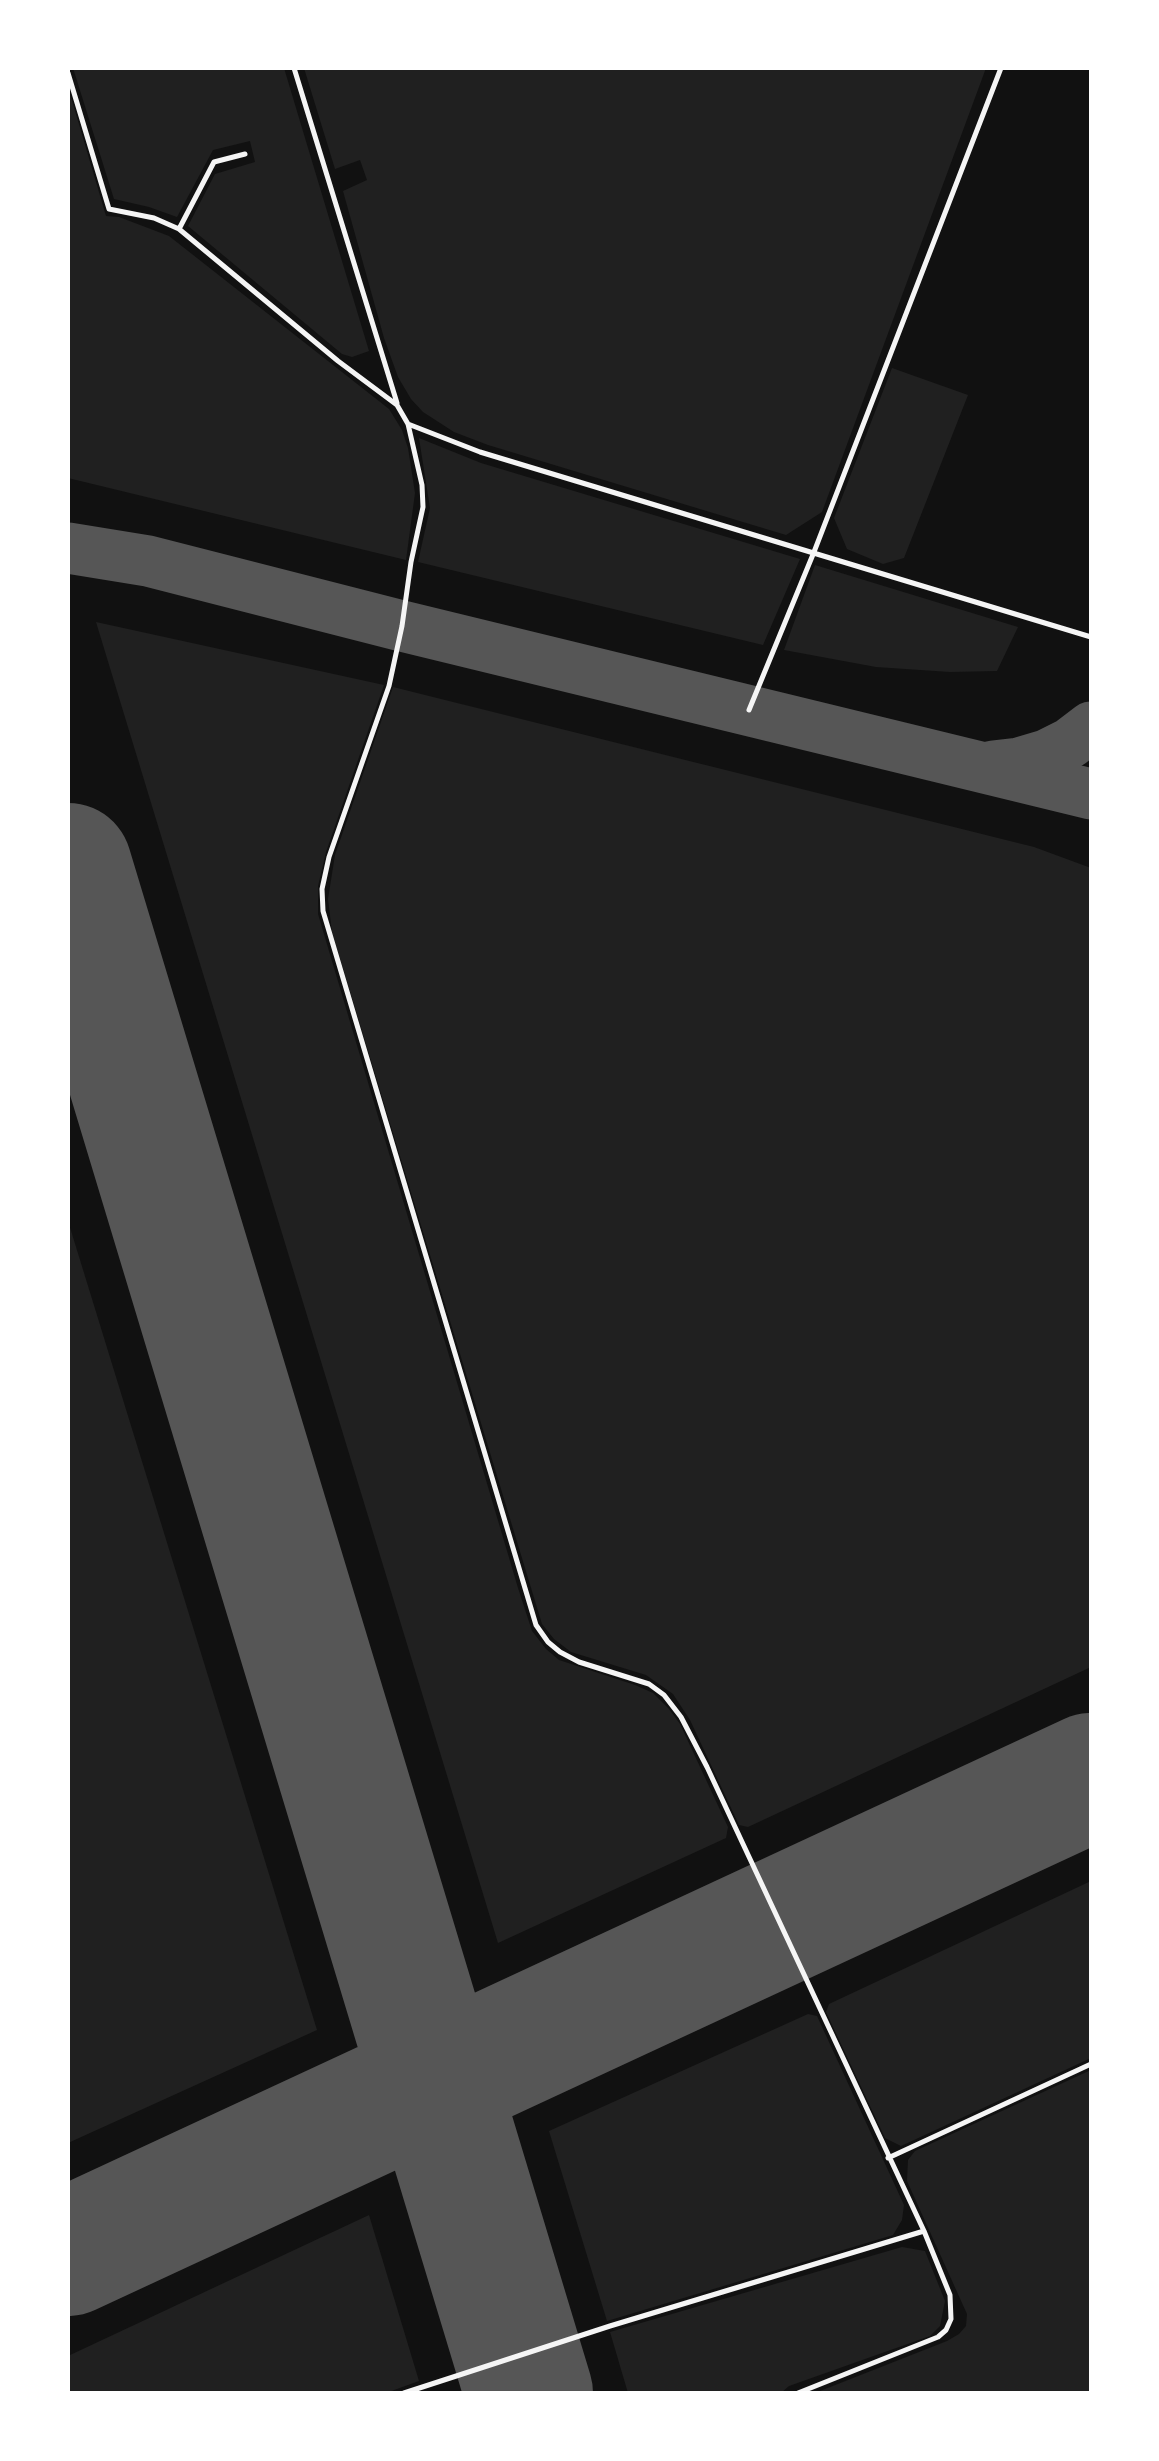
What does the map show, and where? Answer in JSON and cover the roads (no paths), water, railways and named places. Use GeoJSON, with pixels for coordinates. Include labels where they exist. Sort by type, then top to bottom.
{"type":"FeatureCollection","features":[{"type":"Feature","properties":{"kind":"lane"},"geometry":{"type":"LineString","coordinates":[[294,68],[397,405],[408,424],[422,485],[424,507],[411,562],[402,626],[389,686],[324,878],[322,900],[331,943],[536,1625],[548,1642],[579,1662],[649,1684],[664,1695],[681,1717],[707,1767],[924,2231],[950,2295],[951,2319],[946,2330],[938,2337],[797,2393]]}},
{"type":"Feature","properties":{"kind":"lane"},"geometry":{"type":"LineString","coordinates":[[749,710],[814,552],[1001,68]]}},
{"type":"Feature","properties":{"kind":"lane"},"geometry":{"type":"LineString","coordinates":[[68,73],[109,209],[154,218],[179,229],[338,361],[397,405]]}},
{"type":"Feature","properties":{"kind":"lane"},"geometry":{"type":"LineString","coordinates":[[179,229],[214,162],[245,153]]}},
{"type":"Feature","properties":{"kind":"lane"},"geometry":{"type":"LineString","coordinates":[[408,424],[480,452],[1091,637]]}},
{"type":"Feature","properties":{"kind":"lane"},"geometry":{"type":"LineString","coordinates":[[888,2158],[1091,2064]]}},
{"type":"Feature","properties":{"kind":"lane"},"geometry":{"type":"LineString","coordinates":[[404,2393],[623,2322],[924,2231]]}}]}
